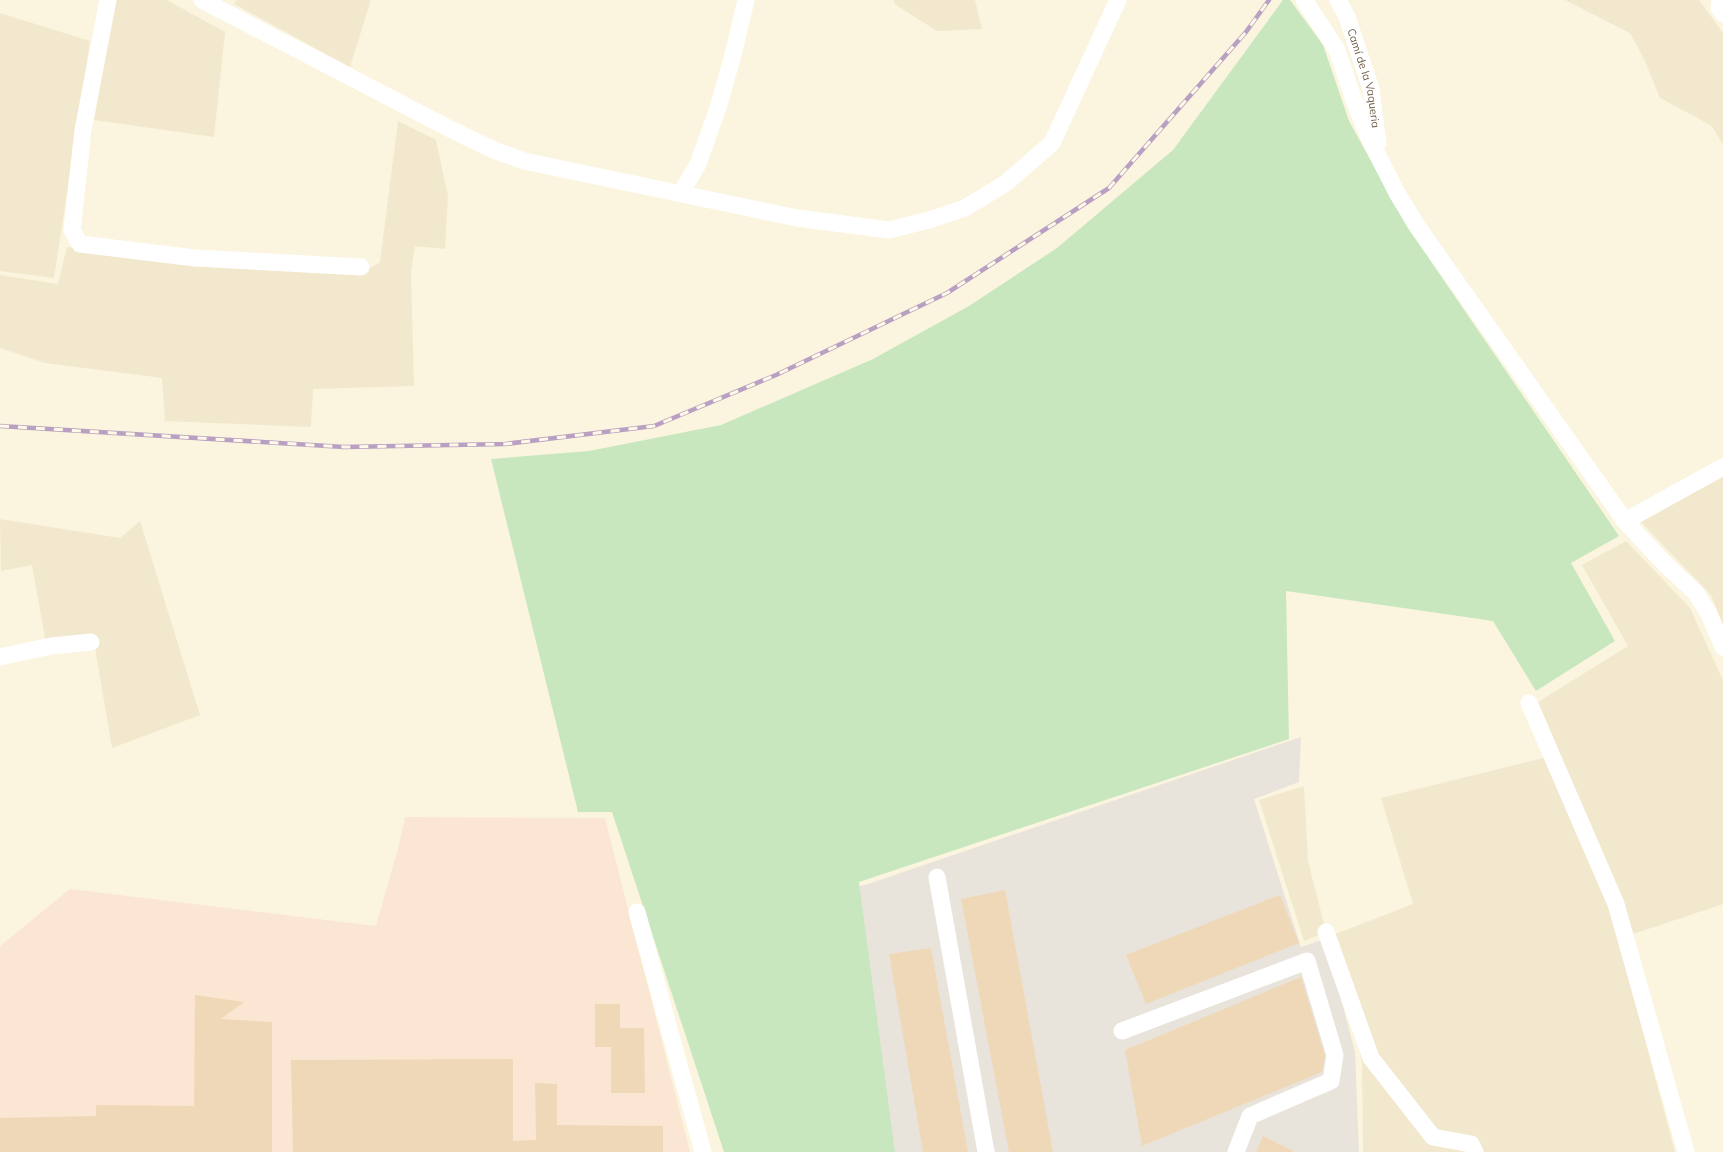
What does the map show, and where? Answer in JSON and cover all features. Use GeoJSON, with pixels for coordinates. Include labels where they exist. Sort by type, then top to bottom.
{"type":"FeatureCollection","features":[{"type":"Feature","properties":{"kind":"street"},"geometry":{"type":"LineString","coordinates":[[108,0],[83,130],[72,222],[72,230],[80,244],[195,258],[361,267]]}},
{"type":"Feature","properties":{"kind":"street"},"geometry":{"type":"LineString","coordinates":[[202,0],[454,131],[494,150],[524,161],[797,218],[889,230],[929,220],[964,208],[1006,183],[1052,143],[1118,0]]}},
{"type":"Feature","properties":{"kind":"street"},"geometry":{"type":"LineString","coordinates":[[681,193],[698,164],[718,108],[733,55],[746,0]]}},
{"type":"Feature","properties":{"kind":"street"},"geometry":{"type":"LineString","coordinates":[[1304,0],[1337,50],[1356,106],[1380,160],[1417,226],[1625,520],[1663,562],[1696,593],[1709,614],[1723,647]]}},
{"type":"Feature","properties":{"kind":"street","name":"Camí de la Vaqueria"},"geometry":{"type":"LineString","coordinates":[[1338,0],[1348,16],[1371,89],[1380,160]]}},
{"type":"Feature","properties":{"kind":"street"},"geometry":{"type":"LineString","coordinates":[[1720,0],[1719,8],[1723,14]]}},
{"type":"Feature","properties":{"kind":"street"},"geometry":{"type":"LineString","coordinates":[[1625,520],[1723,467]]}},
{"type":"Feature","properties":{"kind":"street"},"geometry":{"type":"LineString","coordinates":[[0,657],[51,646],[91,642]]}},
{"type":"Feature","properties":{"kind":"street"},"geometry":{"type":"LineString","coordinates":[[1529,703],[1616,904],[1686,1152]]}},
{"type":"Feature","properties":{"kind":"street"},"geometry":{"type":"LineString","coordinates":[[937,877],[986,1152]]}},
{"type":"Feature","properties":{"kind":"street"},"geometry":{"type":"LineString","coordinates":[[637,912],[703,1152]]}},
{"type":"Feature","properties":{"kind":"street"},"geometry":{"type":"LineString","coordinates":[[1326,932],[1371,1058],[1433,1138],[1471,1144],[1475,1152]]}},
{"type":"Feature","properties":{"kind":"street"},"geometry":{"type":"LineString","coordinates":[[1122,1032],[1307,961],[1335,1055],[1331,1081],[1250,1116],[1236,1152]]}},
{"type":"Feature","properties":{"kind":"shaded area"},"geometry":{"type":"Polygon","coordinates":[[[116,0],[167,0],[225,32],[214,137],[94,120],[116,0]]]}},
{"type":"Feature","properties":{"kind":"shaded area"},"geometry":{"type":"Polygon","coordinates":[[[236,0],[371,0],[350,67],[234,4],[236,0]]]}},
{"type":"Feature","properties":{"kind":"shaded area"},"geometry":{"type":"Polygon","coordinates":[[[893,0],[975,0],[982,29],[937,31],[896,5],[893,0]]]}},
{"type":"Feature","properties":{"kind":"shaded area"},"geometry":{"type":"Polygon","coordinates":[[[1565,0],[1699,0],[1723,33],[1723,145],[1712,126],[1660,98],[1645,61],[1630,33],[1565,0]]]}},
{"type":"Feature","properties":{"kind":"shaded area"},"geometry":{"type":"Polygon","coordinates":[[[0,13],[90,41],[54,278],[0,271],[0,13]]]}},
{"type":"Feature","properties":{"kind":"shaded area"},"geometry":{"type":"Polygon","coordinates":[[[398,121],[436,140],[448,196],[445,249],[415,246],[411,272],[414,386],[313,389],[311,427],[165,421],[162,378],[45,363],[0,348],[0,275],[58,284],[67,247],[197,263],[363,272],[380,262],[398,121]]]}},
{"type":"Feature","properties":{"kind":"shaded area"},"geometry":{"type":"Polygon","coordinates":[[[1723,476],[1723,625],[1711,595],[1641,522],[1723,476]]]}},
{"type":"Feature","properties":{"kind":"shaded area"},"geometry":{"type":"Polygon","coordinates":[[[0,519],[120,538],[140,521],[200,715],[112,748],[95,648],[48,655],[32,565],[1,571],[0,519]]]}},
{"type":"Feature","properties":{"kind":"shaded area"},"geometry":{"type":"Polygon","coordinates":[[[1626,541],[1690,608],[1723,680],[1723,904],[1618,939],[1675,1152],[1363,1152],[1362,1062],[1333,935],[1413,904],[1381,798],[1559,754],[1538,702],[1628,646],[1582,565],[1626,541]]]}},
{"type":"Feature","properties":{"kind":"shaded area"},"geometry":{"type":"Polygon","coordinates":[[[1301,737],[1299,782],[1254,799],[1301,947],[1325,939],[1355,1052],[1359,1152],[733,1152],[685,921],[865,885],[1301,737]]]}},
{"type":"Feature","properties":{"kind":"shaded area"},"geometry":{"type":"Polygon","coordinates":[[[1304,786],[1308,861],[1326,932],[1304,941],[1259,800],[1304,786]]]}},
{"type":"Feature","properties":{"kind":"shaded area"},"geometry":{"type":"Polygon","coordinates":[[[405,817],[605,818],[690,1152],[0,1152],[0,946],[70,889],[376,926],[400,841],[405,817]]]}},
{"type":"Feature","properties":{"kind":"green space"},"geometry":{"type":"Polygon","coordinates":[[[1283,0],[1290,0],[1323,45],[1349,121],[1408,228],[1619,536],[1571,563],[1615,641],[1536,691],[1493,621],[1286,591],[1289,739],[859,882],[895,1152],[724,1152],[612,812],[578,812],[491,459],[589,451],[721,425],[873,359],[969,306],[1057,248],[1173,150],[1283,0]]]}},
{"type":"Feature","properties":{"kind":"building"},"geometry":{"type":"Polygon","coordinates":[[[1005,890],[1053,1152],[1009,1152],[961,899],[1005,890]]]}},
{"type":"Feature","properties":{"kind":"building"},"geometry":{"type":"Polygon","coordinates":[[[1280,895],[1299,943],[1146,1004],[1126,955],[1280,895]]]}},
{"type":"Feature","properties":{"kind":"building"},"geometry":{"type":"Polygon","coordinates":[[[931,948],[968,1152],[923,1152],[889,954],[931,948]]]}},
{"type":"Feature","properties":{"kind":"building"},"geometry":{"type":"Polygon","coordinates":[[[1301,977],[1325,1056],[1322,1072],[1142,1146],[1125,1050],[1301,977]]]}},
{"type":"Feature","properties":{"kind":"building"},"geometry":{"type":"Polygon","coordinates":[[[195,995],[244,1002],[221,1019],[272,1022],[272,1152],[0,1152],[0,1118],[96,1116],[96,1105],[194,1106],[195,995]]]}},
{"type":"Feature","properties":{"kind":"building"},"geometry":{"type":"Polygon","coordinates":[[[595,1004],[620,1004],[620,1028],[644,1028],[645,1093],[611,1093],[611,1047],[595,1047],[595,1004]]]}},
{"type":"Feature","properties":{"kind":"building"},"geometry":{"type":"Polygon","coordinates":[[[513,1059],[513,1141],[536,1140],[535,1083],[557,1084],[557,1125],[663,1126],[663,1152],[293,1152],[291,1060],[513,1059]]]}},
{"type":"Feature","properties":{"kind":"building"},"geometry":{"type":"Polygon","coordinates":[[[1263,1136],[1295,1152],[1256,1152],[1263,1136]]]}},
{"type":"Feature","properties":{"kind":"railway"},"geometry":{"type":"LineString","coordinates":[[0,426],[344,447],[505,444],[654,426],[776,375],[947,293],[1109,188],[1246,32],[1269,0]]}}]}
